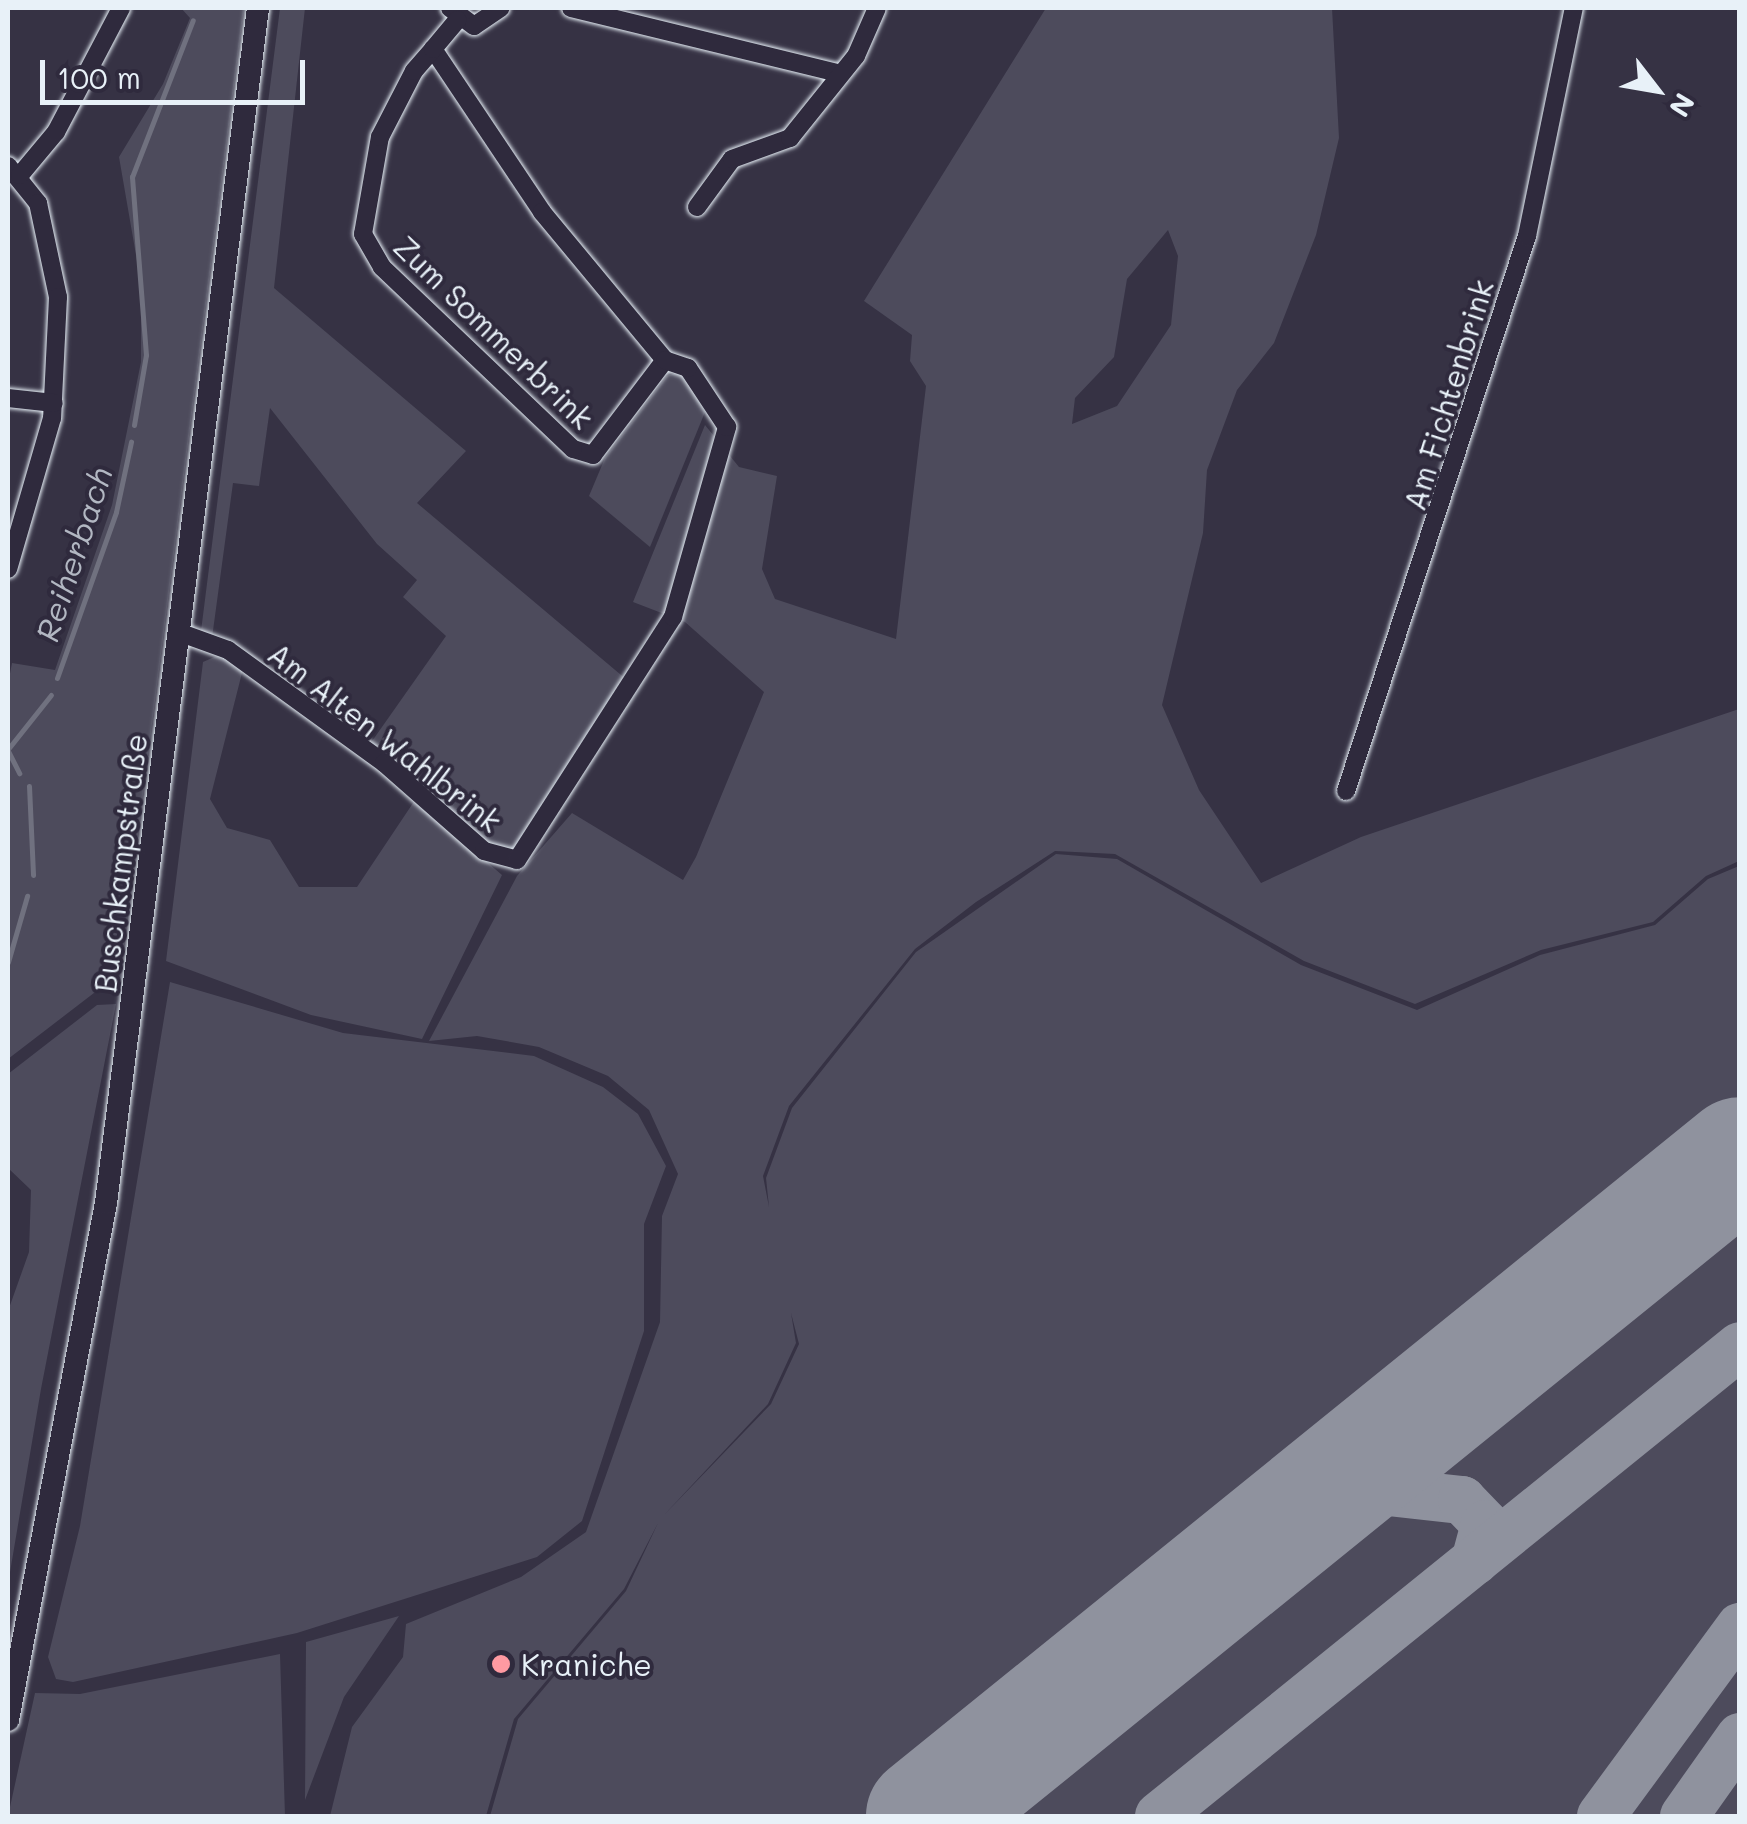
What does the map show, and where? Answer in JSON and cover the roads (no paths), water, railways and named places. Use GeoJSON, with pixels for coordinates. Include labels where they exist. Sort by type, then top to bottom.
{"type":"FeatureCollection","features":[{"type":"Feature","properties":{"kind":"main road","name":"Buschkampstraße"},"geometry":{"type":"LineString","coordinates":[[8,1720],[106,1203],[258,8]]}},
{"type":"Feature","properties":{"kind":"street"},"geometry":{"type":"LineString","coordinates":[[8,569],[54,404],[54,266],[38,204],[14,171],[75,100],[121,8]]}},
{"type":"Feature","properties":{"kind":"street"},"geometry":{"type":"LineString","coordinates":[[453,14],[486,24],[501,8]]}},
{"type":"Feature","properties":{"kind":"street"},"geometry":{"type":"LineString","coordinates":[[571,8],[838,73]]}},
{"type":"Feature","properties":{"kind":"street"},"geometry":{"type":"LineString","coordinates":[[697,207],[732,158],[790,138],[838,73],[878,8]]}},
{"type":"Feature","properties":{"kind":"street","name":"Am Fichtenbrink"},"geometry":{"type":"LineString","coordinates":[[1346,791],[1527,236],[1574,8]]}},
{"type":"Feature","properties":{"kind":"street","name":"Zum Sommerbrink"},"geometry":{"type":"LineString","coordinates":[[453,14],[398,99],[370,164],[361,214],[370,251],[583,454],[602,450],[664,360]]}},
{"type":"Feature","properties":{"kind":"street"},"geometry":{"type":"LineString","coordinates":[[433,49],[542,212],[664,360]]}},
{"type":"Feature","properties":{"kind":"street","name":"Am Alten Wahlbrink"},"geometry":{"type":"LineString","coordinates":[[181,633],[228,650],[492,856],[517,860],[674,618],[719,465],[728,427],[688,368],[664,360]]}},
{"type":"Feature","properties":{"kind":"street"},"geometry":{"type":"LineString","coordinates":[[8,398],[54,404]]}},
{"type":"Feature","properties":{"kind":"waterway","name":"Reiherbach"},"geometry":{"type":"LineString","coordinates":[[134,425],[146,355],[132,177],[193,20]]}},
{"type":"Feature","properties":{"kind":"waterway","name":"Reiherbach"},"geometry":{"type":"LineString","coordinates":[[57,678],[116,512],[131,442]]}},
{"type":"Feature","properties":{"kind":"waterway","name":"Reiherbach"},"geometry":{"type":"LineString","coordinates":[[8,749],[51,695]]}},
{"type":"Feature","properties":{"kind":"waterway","name":"Reiherbach"},"geometry":{"type":"LineString","coordinates":[[8,751],[19,773]]}},
{"type":"Feature","properties":{"kind":"waterway","name":"Reiherbach"},"geometry":{"type":"LineString","coordinates":[[29,786],[33,875]]}},
{"type":"Feature","properties":{"kind":"waterway","name":"Reiherbach"},"geometry":{"type":"LineString","coordinates":[[8,962],[27,896]]}},
{"type":"Feature","properties":{"kind":"place","name":"Kraniche"},"geometry":{"type":"Point","coordinates":[501,1664]}}]}
